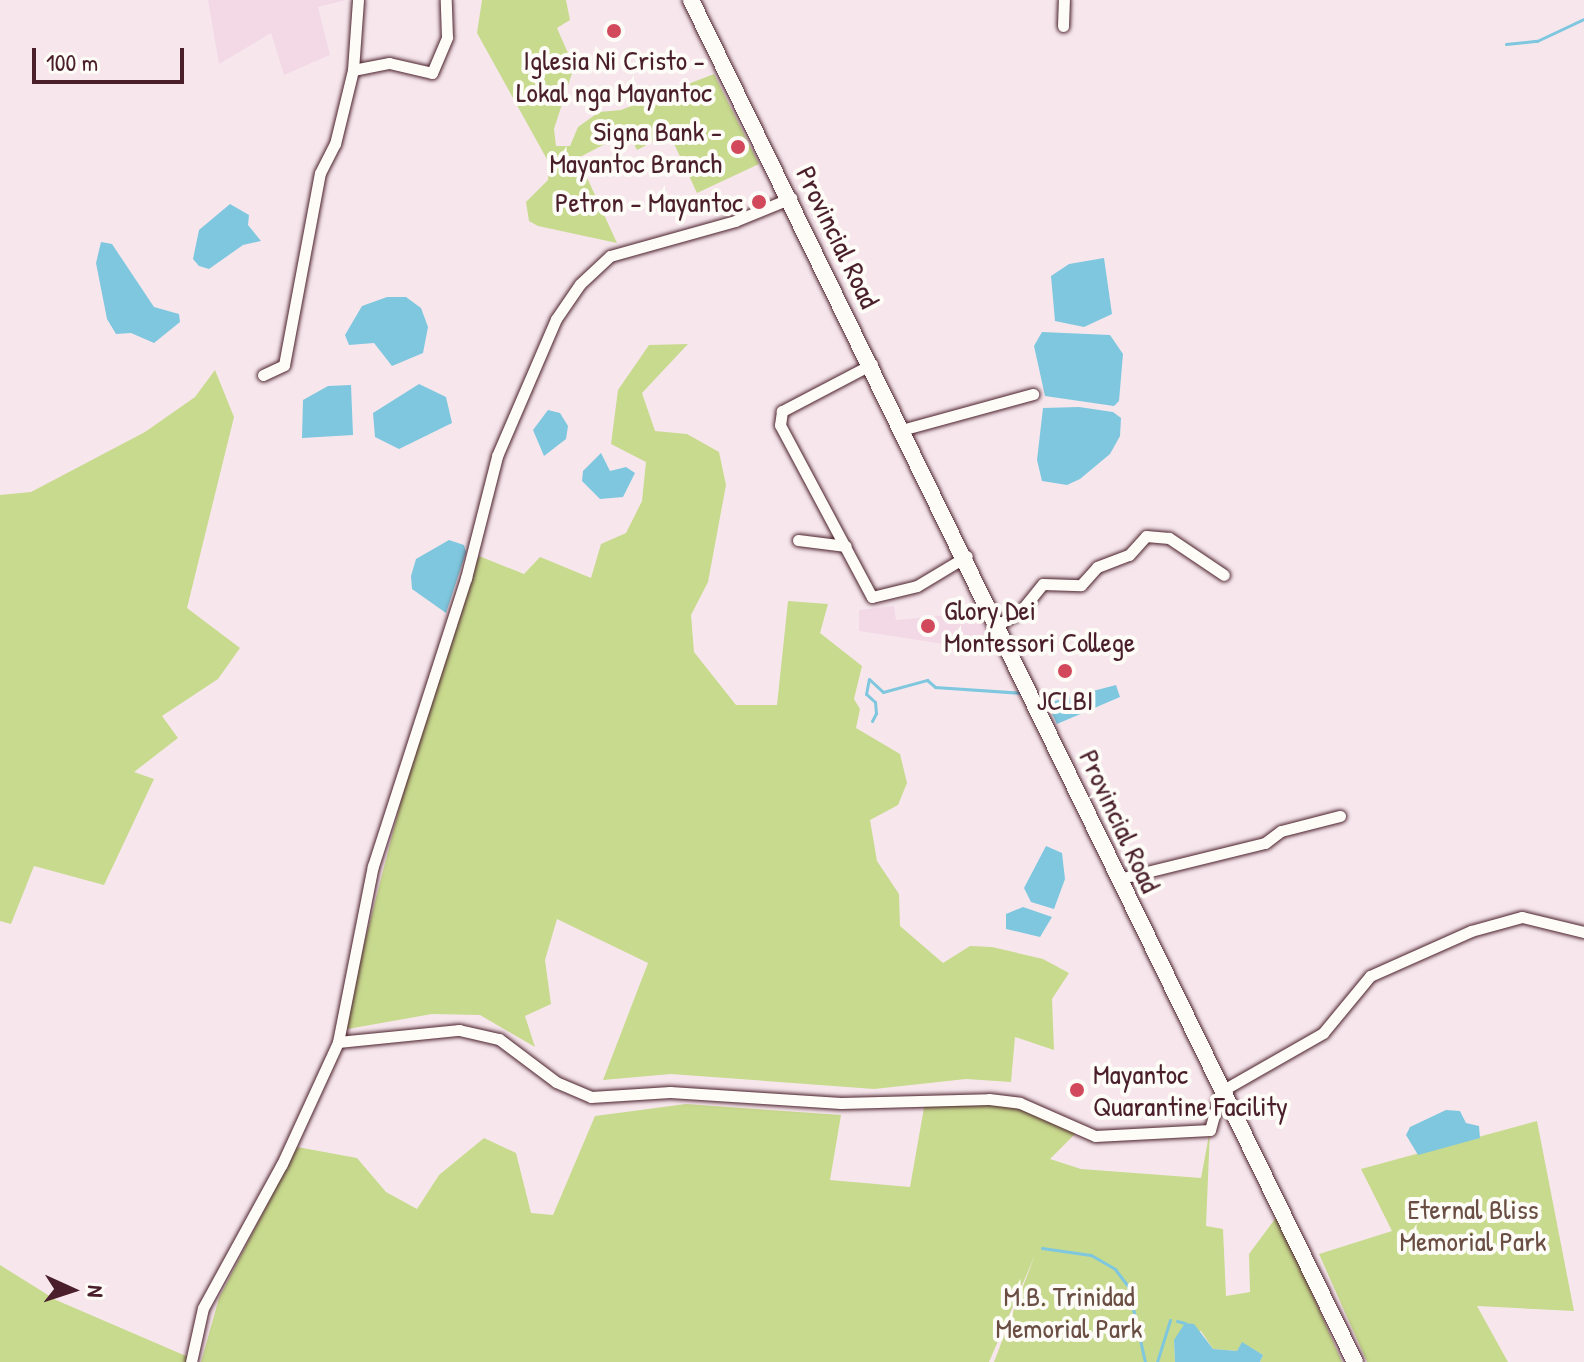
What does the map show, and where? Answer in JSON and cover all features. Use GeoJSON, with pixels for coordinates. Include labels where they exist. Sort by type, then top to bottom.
{"type":"FeatureCollection","features":[{"type":"Feature","properties":{"kind":"main road","name":"Provincial Road"},"geometry":{"type":"LineString","coordinates":[[691,0],[967,556],[1118,879],[1223,1087],[1355,1362]]}},
{"type":"Feature","properties":{"kind":"street"},"geometry":{"type":"LineString","coordinates":[[263,375],[284,365],[320,173],[335,144],[353,70],[358,0]]}},
{"type":"Feature","properties":{"kind":"street"},"geometry":{"type":"LineString","coordinates":[[353,70],[389,63],[432,73],[447,37],[446,0]]}},
{"type":"Feature","properties":{"kind":"street"},"geometry":{"type":"LineString","coordinates":[[1063,26],[1064,0]]}},
{"type":"Feature","properties":{"kind":"street"},"geometry":{"type":"LineString","coordinates":[[191,1362],[203,1308],[282,1164],[338,1042],[373,866],[466,578],[497,456],[556,319],[580,284],[610,256],[735,221],[791,198]]}},
{"type":"Feature","properties":{"kind":"street"},"geometry":{"type":"LineString","coordinates":[[872,364],[802,399],[780,418],[872,597],[917,586],[967,556]]}},
{"type":"Feature","properties":{"kind":"street"},"geometry":{"type":"LineString","coordinates":[[905,429],[1033,394]]}},
{"type":"Feature","properties":{"kind":"street"},"geometry":{"type":"LineString","coordinates":[[999,624],[1020,612],[1043,584],[1081,585],[1097,567],[1129,555],[1146,536],[1169,538],[1224,575]]}},
{"type":"Feature","properties":{"kind":"street"},"geometry":{"type":"LineString","coordinates":[[798,540],[846,546]]}},
{"type":"Feature","properties":{"kind":"street"},"geometry":{"type":"LineString","coordinates":[[1118,879],[1265,843],[1281,831],[1340,816]]}},
{"type":"Feature","properties":{"kind":"street"},"geometry":{"type":"LineString","coordinates":[[338,1042],[459,1030],[499,1039],[556,1082],[591,1097],[670,1092],[841,1103],[989,1099],[1020,1103],[1095,1136],[1210,1130],[1223,1087],[1323,1033],[1370,976],[1424,957],[1471,931],[1522,917],[1584,932]]}},
{"type":"Feature","properties":{"kind":"shaded area"},"geometry":{"type":"Polygon","coordinates":[[[208,0],[346,0],[318,7],[330,55],[284,75],[271,33],[219,64],[208,0]]]}},
{"type":"Feature","properties":{"kind":"shaded area","name":"Glory Dei Montessori College"},"geometry":{"type":"Polygon","coordinates":[[[894,606],[896,620],[990,611],[1009,654],[859,631],[859,610],[894,606]]]}},
{"type":"Feature","properties":{"kind":"green space"},"geometry":{"type":"Polygon","coordinates":[[[482,0],[566,0],[570,20],[557,28],[574,67],[554,129],[556,146],[570,146],[578,127],[599,112],[621,110],[714,74],[759,164],[697,193],[669,133],[637,150],[628,132],[578,158],[617,243],[538,226],[529,221],[526,202],[548,180],[549,163],[477,33],[482,0]]]}},
{"type":"Feature","properties":{"kind":"green space"},"geometry":{"type":"Polygon","coordinates":[[[688,344],[642,393],[655,431],[687,434],[719,452],[726,485],[708,582],[691,615],[694,652],[736,705],[777,705],[788,601],[828,604],[820,633],[862,666],[854,699],[860,709],[856,728],[900,754],[907,783],[898,805],[870,820],[877,861],[899,894],[900,926],[943,963],[970,946],[992,947],[1043,959],[1069,973],[1052,999],[1054,1050],[1015,1037],[1011,1082],[966,1079],[874,1089],[671,1074],[603,1080],[648,963],[557,919],[545,960],[551,1004],[525,1016],[535,1047],[480,1015],[432,1014],[342,1030],[426,704],[479,556],[524,574],[540,557],[591,578],[601,544],[626,533],[642,501],[646,462],[611,444],[618,390],[649,345],[688,344]]]}},
{"type":"Feature","properties":{"kind":"green space"},"geometry":{"type":"Polygon","coordinates":[[[215,370],[234,417],[187,608],[240,648],[218,679],[162,716],[178,738],[134,772],[154,779],[104,885],[34,866],[11,924],[0,921],[0,495],[31,492],[145,432],[195,397],[215,370]]]}},
{"type":"Feature","properties":{"kind":"green space","name":"M.B. Trinidad Memorial Park"},"geometry":{"type":"Polygon","coordinates":[[[982,1098],[1015,1102],[1077,1132],[1050,1159],[1081,1169],[1201,1178],[1210,1130],[1206,1226],[1223,1229],[1226,1296],[1250,1292],[1249,1254],[1278,1215],[1342,1362],[1260,1362],[1263,1355],[1242,1343],[1237,1351],[1213,1349],[1201,1331],[1174,1340],[1175,1362],[994,1362],[1035,1255],[989,1362],[201,1362],[219,1298],[297,1147],[357,1158],[386,1192],[417,1209],[439,1175],[484,1138],[516,1153],[531,1213],[553,1215],[595,1116],[686,1104],[841,1115],[830,1180],[910,1187],[925,1102],[977,1106],[982,1098]]]}},
{"type":"Feature","properties":{"kind":"green space","name":"Eternal Bliss Memorial Park"},"geometry":{"type":"Polygon","coordinates":[[[1537,1121],[1574,1311],[1477,1306],[1508,1362],[1367,1362],[1319,1254],[1392,1231],[1361,1169],[1537,1121]]]}},
{"type":"Feature","properties":{"kind":"green space"},"geometry":{"type":"Polygon","coordinates":[[[0,1265],[56,1300],[186,1356],[195,1353],[191,1362],[0,1362],[0,1265]]]}},
{"type":"Feature","properties":{"kind":"water"},"geometry":{"type":"Polygon","coordinates":[[[230,204],[249,215],[248,225],[261,241],[243,245],[209,269],[199,266],[193,259],[199,230],[230,204]]]}},
{"type":"Feature","properties":{"kind":"water"},"geometry":{"type":"Polygon","coordinates":[[[101,242],[112,244],[154,307],[179,314],[180,322],[154,343],[131,333],[116,334],[107,319],[96,263],[101,242]]]}},
{"type":"Feature","properties":{"kind":"water"},"geometry":{"type":"Polygon","coordinates":[[[1104,258],[1112,314],[1084,327],[1055,321],[1051,276],[1069,264],[1104,258]]]}},
{"type":"Feature","properties":{"kind":"water"},"geometry":{"type":"Polygon","coordinates":[[[387,297],[406,297],[421,308],[428,327],[423,353],[392,366],[374,343],[349,345],[345,335],[362,306],[387,297]]]}},
{"type":"Feature","properties":{"kind":"water"},"geometry":{"type":"Polygon","coordinates":[[[1042,332],[1110,335],[1123,354],[1119,401],[1114,406],[1045,396],[1034,346],[1042,332]]]}},
{"type":"Feature","properties":{"kind":"water"},"geometry":{"type":"Polygon","coordinates":[[[419,384],[446,397],[452,423],[399,449],[375,437],[373,413],[419,384]]]}},
{"type":"Feature","properties":{"kind":"water"},"geometry":{"type":"Polygon","coordinates":[[[351,385],[353,435],[302,438],[303,400],[328,386],[351,385]]]}},
{"type":"Feature","properties":{"kind":"water"},"geometry":{"type":"Polygon","coordinates":[[[1079,407],[1113,412],[1121,418],[1120,436],[1110,454],[1080,479],[1067,485],[1042,481],[1037,460],[1043,408],[1079,407]]]}},
{"type":"Feature","properties":{"kind":"water"},"geometry":{"type":"Polygon","coordinates":[[[548,410],[560,413],[568,426],[566,439],[544,456],[533,430],[548,410]]]}},
{"type":"Feature","properties":{"kind":"water"},"geometry":{"type":"Polygon","coordinates":[[[601,453],[610,471],[626,467],[635,473],[623,497],[600,499],[582,481],[583,471],[601,453]]]}},
{"type":"Feature","properties":{"kind":"water"},"geometry":{"type":"Polygon","coordinates":[[[449,540],[464,545],[466,552],[446,613],[412,589],[411,576],[416,559],[449,540]]]}},
{"type":"Feature","properties":{"kind":"water"},"geometry":{"type":"Polygon","coordinates":[[[1116,685],[1120,697],[1057,724],[1047,703],[1116,685]]]}},
{"type":"Feature","properties":{"kind":"water"},"geometry":{"type":"Polygon","coordinates":[[[1046,846],[1062,853],[1065,879],[1054,909],[1031,902],[1024,888],[1046,846]]]}},
{"type":"Feature","properties":{"kind":"water"},"geometry":{"type":"Polygon","coordinates":[[[1023,907],[1052,917],[1040,937],[1006,929],[1006,914],[1023,907]]]}},
{"type":"Feature","properties":{"kind":"water"},"geometry":{"type":"Polygon","coordinates":[[[1446,1110],[1460,1111],[1466,1123],[1479,1126],[1480,1138],[1418,1155],[1406,1135],[1410,1127],[1446,1110]]]}},
{"type":"Feature","properties":{"kind":"water"},"geometry":{"type":"Polygon","coordinates":[[[1185,1323],[1194,1324],[1213,1349],[1237,1351],[1242,1342],[1263,1355],[1260,1362],[1175,1362],[1174,1340],[1185,1323]]]}},
{"type":"Feature","properties":{"kind":"waterway"},"geometry":{"type":"LineString","coordinates":[[1506,44],[1537,41],[1584,19]]}},
{"type":"Feature","properties":{"kind":"waterway"},"geometry":{"type":"LineString","coordinates":[[872,721],[876,713],[875,702],[866,694],[869,679],[883,692],[927,680],[935,687],[1022,693]]}},
{"type":"Feature","properties":{"kind":"waterway"},"geometry":{"type":"LineString","coordinates":[[1042,1248],[1091,1255],[1115,1269],[1128,1286],[1145,1362]]}},
{"type":"Feature","properties":{"kind":"waterway"},"geometry":{"type":"LineString","coordinates":[[1157,1362],[1170,1320]]}},
{"type":"Feature","properties":{"kind":"waterway"},"geometry":{"type":"LineString","coordinates":[[1177,1321],[1185,1323]]}},
{"type":"Feature","properties":{"kind":"place","name":"Iglesia Ni Cristo - Lokal nga Mayantoc"},"geometry":{"type":"Point","coordinates":[614,31]}},
{"type":"Feature","properties":{"kind":"place","name":"Signa Bank - Mayantoc Branch"},"geometry":{"type":"Point","coordinates":[738,147]}},
{"type":"Feature","properties":{"kind":"place","name":"Petron - Mayantoc"},"geometry":{"type":"Point","coordinates":[759,202]}},
{"type":"Feature","properties":{"kind":"place","name":"Glory Dei Montessori College"},"geometry":{"type":"Point","coordinates":[928,626]}},
{"type":"Feature","properties":{"kind":"place","name":"JCLBI"},"geometry":{"type":"Point","coordinates":[1065,671]}},
{"type":"Feature","properties":{"kind":"place","name":"Mayantoc Quarantine Facility"},"geometry":{"type":"Point","coordinates":[1077,1090]}}]}
